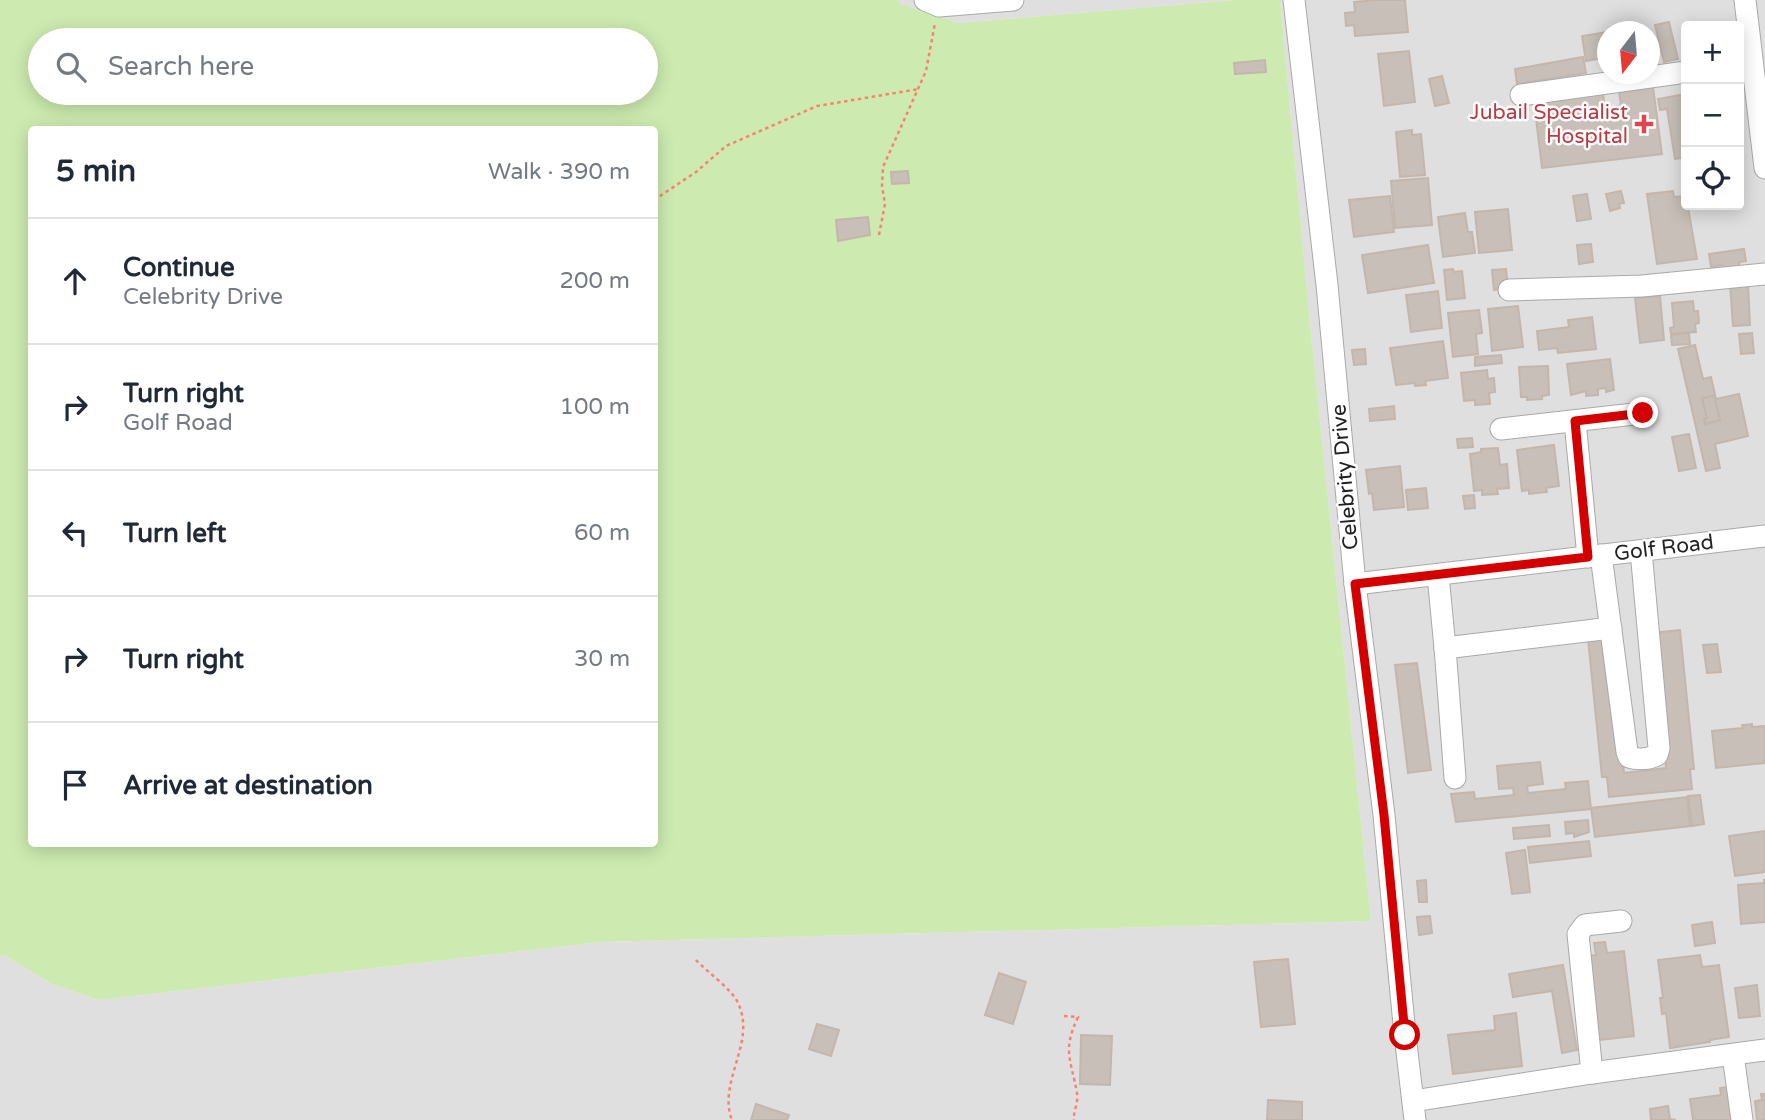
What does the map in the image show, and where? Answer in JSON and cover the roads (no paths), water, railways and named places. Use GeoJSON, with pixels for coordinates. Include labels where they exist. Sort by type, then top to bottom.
{"type":"FeatureCollection","features":[{"type":"Feature","properties":{"kind":"street"},"geometry":{"type":"LineString","coordinates":[[932,3],[1013,0]]}},
{"type":"Feature","properties":{"kind":"street","name":"Celebrity Drive"},"geometry":{"type":"LineString","coordinates":[[1294,0],[1327,285],[1355,584],[1384,815],[1414,1111]]}},
{"type":"Feature","properties":{"kind":"street"},"geometry":{"type":"LineString","coordinates":[[1745,0],[1745,49],[1761,86],[1765,168]]}},
{"type":"Feature","properties":{"kind":"street"},"geometry":{"type":"LineString","coordinates":[[1521,94],[1681,73]]}},
{"type":"Feature","properties":{"kind":"street"},"geometry":{"type":"LineString","coordinates":[[1509,290],[1642,286],[1765,274]]}},
{"type":"Feature","properties":{"kind":"street"},"geometry":{"type":"LineString","coordinates":[[1501,429],[1643,413]]}},
{"type":"Feature","properties":{"kind":"street"},"geometry":{"type":"LineString","coordinates":[[1575,421],[1594,556],[1611,628],[1627,752],[1629,757],[1635,759],[1652,758],[1657,755],[1659,748],[1641,551]]}},
{"type":"Feature","properties":{"kind":"street","name":"Golf Road"},"geometry":{"type":"LineString","coordinates":[[1355,584],[1765,536]]}},
{"type":"Feature","properties":{"kind":"street"},"geometry":{"type":"LineString","coordinates":[[1437,575],[1455,778]]}},
{"type":"Feature","properties":{"kind":"street"},"geometry":{"type":"LineString","coordinates":[[1445,648],[1611,628]]}},
{"type":"Feature","properties":{"kind":"street"},"geometry":{"type":"LineString","coordinates":[[1592,1073],[1578,934],[1585,925],[1621,921]]}},
{"type":"Feature","properties":{"kind":"street"},"geometry":{"type":"LineString","coordinates":[[1414,1111],[1592,1073],[1765,1050]]}},
{"type":"Feature","properties":{"kind":"street"},"geometry":{"type":"LineString","coordinates":[[1732,1055],[1742,1120]]}},
{"type":"Feature","properties":{"kind":"place","name":"Jubail Specialist Hospital"},"geometry":{"type":"Point","coordinates":[1644,124]}}]}
